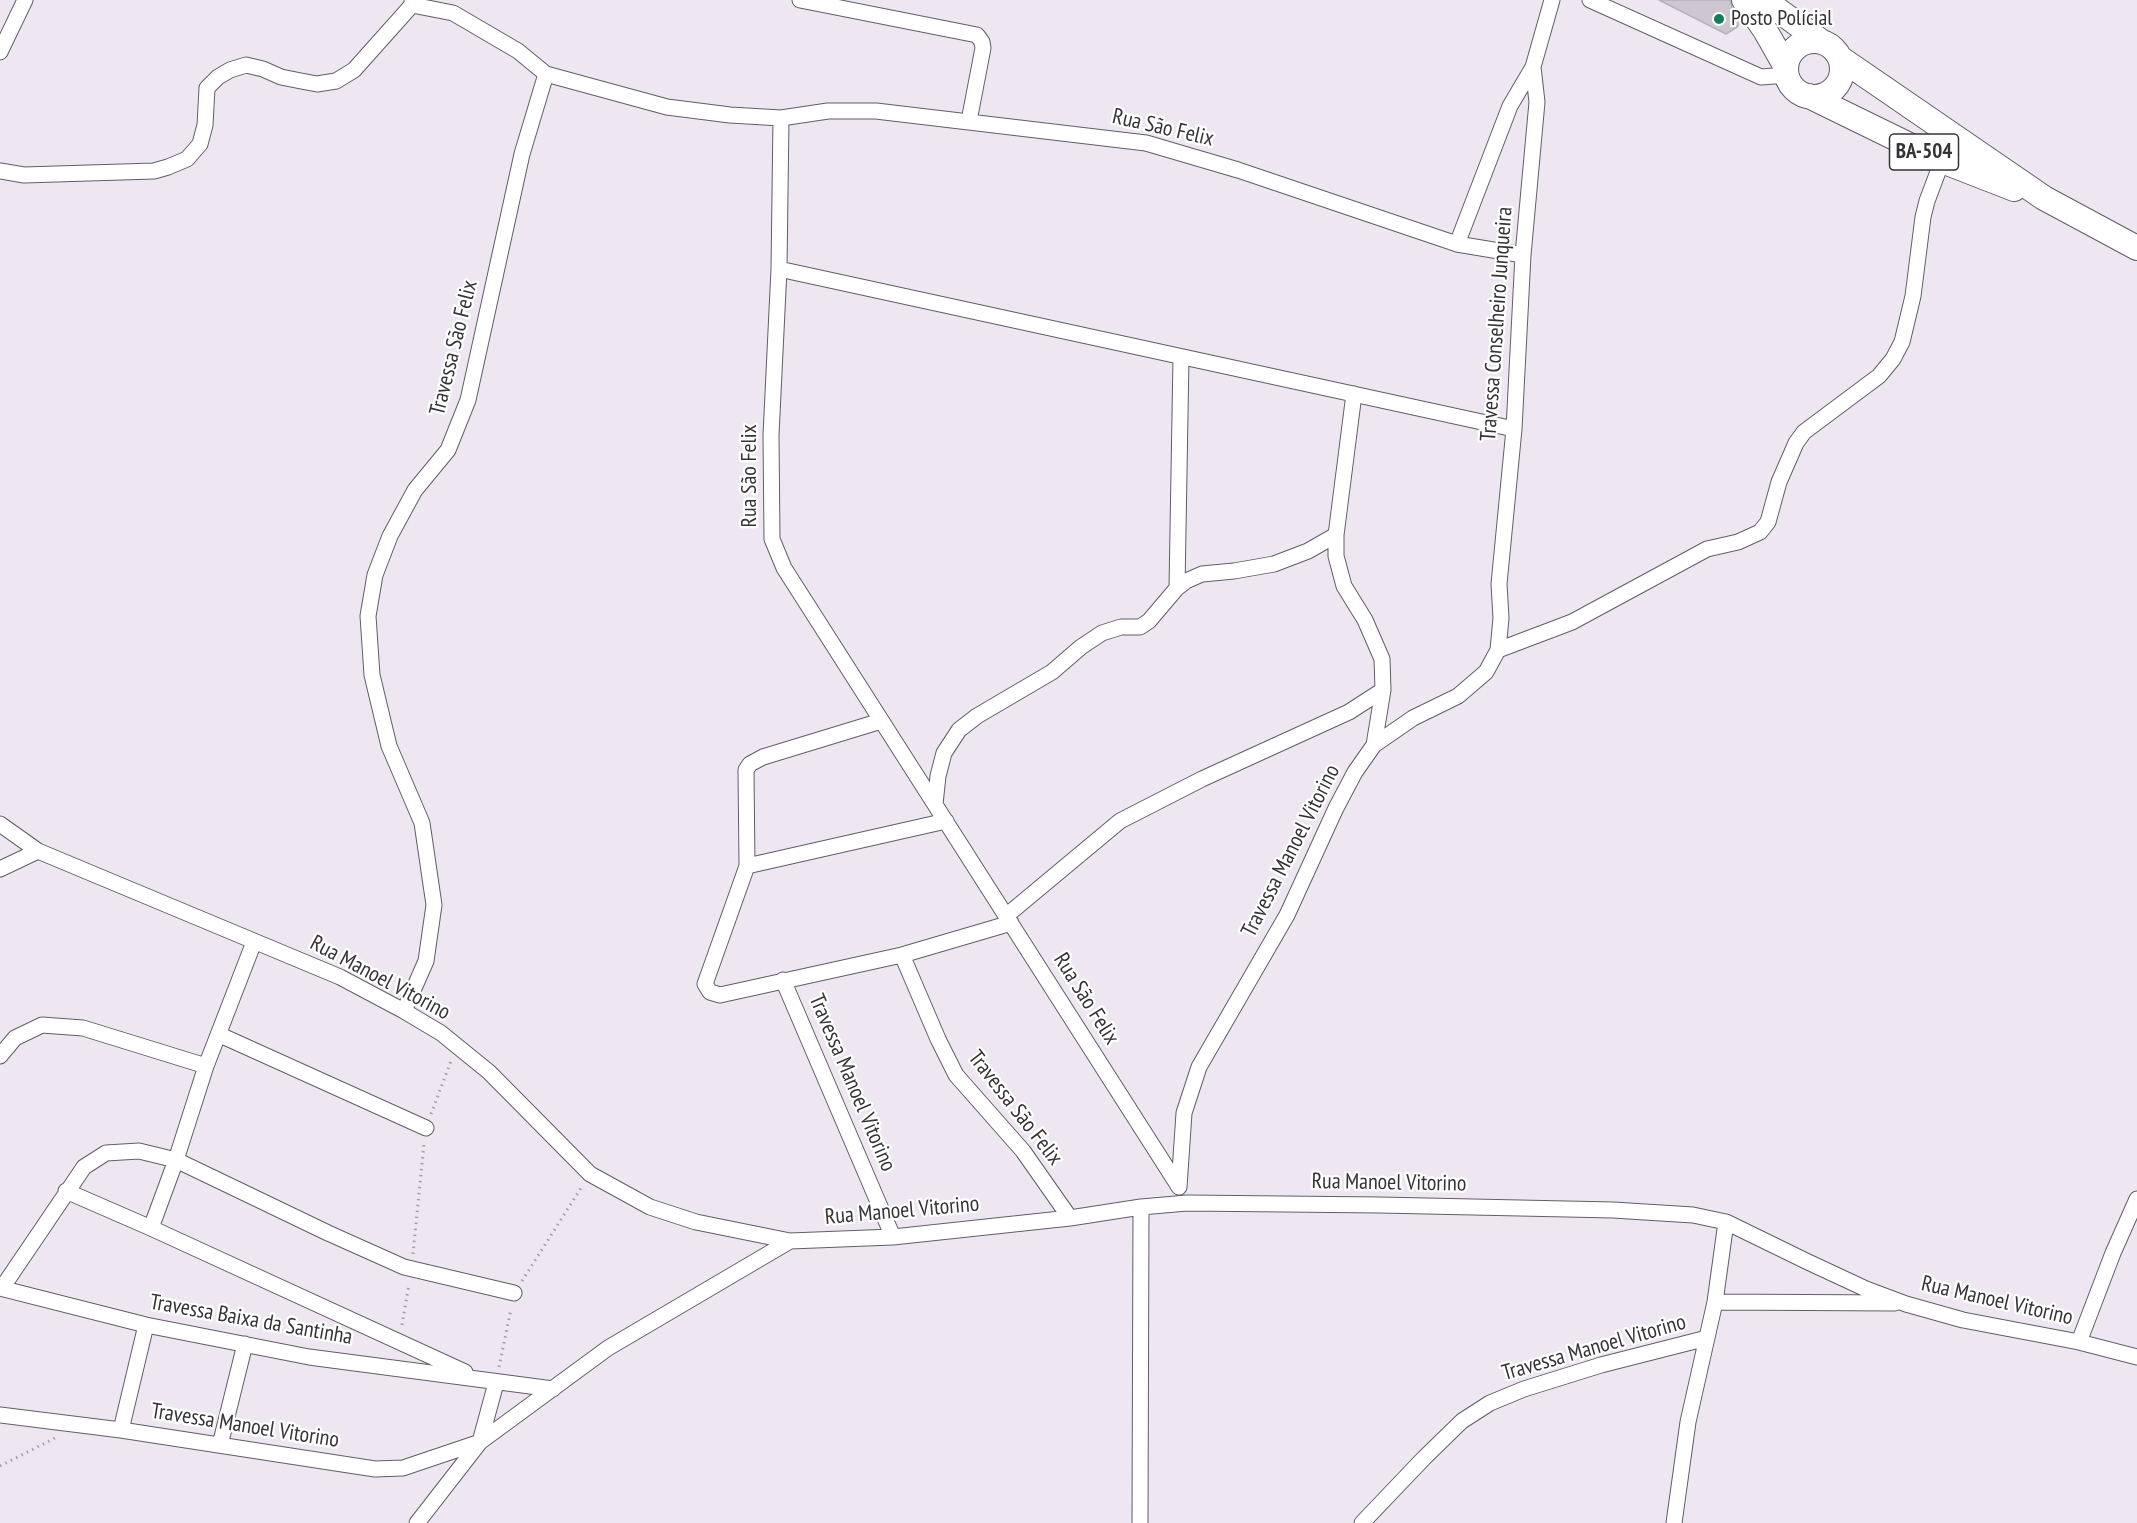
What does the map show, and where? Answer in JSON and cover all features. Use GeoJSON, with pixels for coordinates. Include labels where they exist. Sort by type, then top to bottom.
{"type":"FeatureCollection","features":[{"type":"Feature","properties":{"kind":"main road","name":"BA-504"},"geometry":{"type":"LineString","coordinates":[[1744,0],[1765,30],[1794,88],[1942,162],[2044,198]]}},
{"type":"Feature","properties":{"kind":"main road","name":"BA-504"},"geometry":{"type":"LineString","coordinates":[[1764,0],[1831,50],[2044,198],[2137,248]]}},
{"type":"Feature","properties":{"kind":"main road"},"geometry":{"type":"LineString","coordinates":[[1787,71],[1792,52],[1806,42],[1831,50],[1842,66],[1838,82],[1826,94],[1809,96]]}},
{"type":"Feature","properties":{"kind":"street"},"geometry":{"type":"LineString","coordinates":[[0,52],[25,0]]}},
{"type":"Feature","properties":{"kind":"street"},"geometry":{"type":"LineString","coordinates":[[800,0],[977,35],[983,48],[969,121]]}},
{"type":"Feature","properties":{"kind":"street","name":"Travessa Conselheiro Junqueira"},"geometry":{"type":"LineString","coordinates":[[1457,244],[1510,106],[1533,67],[1552,0]]}},
{"type":"Feature","properties":{"kind":"street"},"geometry":{"type":"LineString","coordinates":[[1590,0],[1761,77],[1787,71]]}},
{"type":"Feature","properties":{"kind":"street"},"geometry":{"type":"LineString","coordinates":[[0,171],[24,175],[154,171],[168,167],[187,159],[200,144],[206,125],[207,88],[218,77],[246,65],[281,77],[317,84],[336,81],[354,70],[390,29],[404,17],[412,3],[453,13],[518,51],[546,74]]}},
{"type":"Feature","properties":{"kind":"street","name":"Travessa Conselheiro Junqueira"},"geometry":{"type":"LineString","coordinates":[[1499,584],[1514,429],[1522,255],[1537,102],[1533,67]]}},
{"type":"Feature","properties":{"kind":"street","name":"Rua São Felix"},"geometry":{"type":"LineString","coordinates":[[546,74],[667,107],[730,116],[781,118],[828,111],[876,111],[1146,143],[1238,170],[1457,244],[1522,255]]}},
{"type":"Feature","properties":{"kind":"street","name":"Travessa São Felix"},"geometry":{"type":"LineString","coordinates":[[404,1011],[426,961],[434,905],[422,823],[389,746],[372,675],[368,616],[375,575],[390,536],[415,490],[448,450],[468,400],[522,154],[546,74]]}},
{"type":"Feature","properties":{"kind":"street","name":"Rua São Felix"},"geometry":{"type":"LineString","coordinates":[[781,118],[779,269],[771,435],[772,539],[784,568],[1179,1187],[1187,1203]]}},
{"type":"Feature","properties":{"kind":"street"},"geometry":{"type":"LineString","coordinates":[[1498,650],[1572,622],[1707,549],[1738,542],[1760,532],[1768,522],[1779,482],[1789,457],[1804,432],[1879,376],[1893,359],[1902,342],[1913,296],[1923,217],[1942,162]]}},
{"type":"Feature","properties":{"kind":"street"},"geometry":{"type":"LineString","coordinates":[[779,269],[1514,429]]}},
{"type":"Feature","properties":{"kind":"street"},"geometry":{"type":"LineString","coordinates":[[1177,588],[1181,357]]}},
{"type":"Feature","properties":{"kind":"street"},"geometry":{"type":"LineString","coordinates":[[1354,394],[1336,535],[1336,556],[1344,586],[1365,620],[1382,659],[1383,690],[1374,745]]}},
{"type":"Feature","properties":{"kind":"street"},"geometry":{"type":"LineString","coordinates":[[935,804],[938,776],[944,753],[959,730],[977,716],[1052,672],[1081,647],[1102,633],[1121,627],[1140,627],[1149,621],[1177,588],[1186,581],[1202,574],[1274,564],[1308,551],[1336,535]]}},
{"type":"Feature","properties":{"kind":"street","name":"Travessa Manoel Vitorino"},"geometry":{"type":"LineString","coordinates":[[1179,1187],[1184,1113],[1199,1067],[1287,915],[1355,772],[1374,745],[1413,718],[1458,696],[1486,672],[1498,650],[1501,618],[1499,584]]}},
{"type":"Feature","properties":{"kind":"street"},"geometry":{"type":"LineString","coordinates":[[881,720],[763,757],[750,764],[746,770],[747,866],[705,984],[710,992],[720,995],[902,955],[1008,919],[1120,821],[1202,779],[1349,712],[1383,690]]}},
{"type":"Feature","properties":{"kind":"street"},"geometry":{"type":"LineString","coordinates":[[747,866],[946,821]]}},
{"type":"Feature","properties":{"kind":"street","name":"Rua Manoel Vitorino"},"geometry":{"type":"LineString","coordinates":[[0,824],[38,851],[340,977],[404,1011],[441,1033],[489,1072],[590,1174],[650,1207],[696,1221],[790,1241],[893,1237],[1187,1203],[1613,1210],[1693,1215],[1726,1222],[1846,1280],[1906,1304],[1963,1320],[2079,1342],[2137,1357]]}},
{"type":"Feature","properties":{"kind":"street"},"geometry":{"type":"LineString","coordinates":[[0,869],[38,851]]}},
{"type":"Feature","properties":{"kind":"street"},"geometry":{"type":"LineString","coordinates":[[151,1228],[176,1160],[206,1066],[220,1035],[254,942]]}},
{"type":"Feature","properties":{"kind":"street","name":"Travessa São Felix"},"geometry":{"type":"LineString","coordinates":[[902,955],[956,1075],[1023,1151],[1070,1218]]}},
{"type":"Feature","properties":{"kind":"street","name":"Travessa Manoel Vitorino"},"geometry":{"type":"LineString","coordinates":[[783,980],[893,1237]]}},
{"type":"Feature","properties":{"kind":"street"},"geometry":{"type":"LineString","coordinates":[[0,1056],[15,1038],[42,1025],[83,1028],[206,1066]]}},
{"type":"Feature","properties":{"kind":"street"},"geometry":{"type":"LineString","coordinates":[[220,1035],[426,1128]]}},
{"type":"Feature","properties":{"kind":"street"},"geometry":{"type":"LineString","coordinates":[[1,1288],[84,1167],[106,1153],[139,1151],[176,1160],[328,1233],[412,1269],[514,1293]]}},
{"type":"Feature","properties":{"kind":"street"},"geometry":{"type":"LineString","coordinates":[[66,1191],[478,1378]]}},
{"type":"Feature","properties":{"kind":"street"},"geometry":{"type":"LineString","coordinates":[[2079,1342],[2113,1253],[2137,1200]]}},
{"type":"Feature","properties":{"kind":"street"},"geometry":{"type":"LineString","coordinates":[[1140,1523],[1141,1207]]}},
{"type":"Feature","properties":{"kind":"street","name":"Travessa Manoel Vitorino"},"geometry":{"type":"LineString","coordinates":[[1674,1523],[1688,1422],[1715,1302],[1726,1222]]}},
{"type":"Feature","properties":{"kind":"street"},"geometry":{"type":"LineString","coordinates":[[417,1523],[480,1442],[608,1348],[790,1241]]}},
{"type":"Feature","properties":{"kind":"street","name":"Travessa Baixa da Santinha"},"geometry":{"type":"LineString","coordinates":[[1,1288],[146,1325],[309,1357],[553,1389]]}},
{"type":"Feature","properties":{"kind":"street","name":"Rua Manoel Vitorino"},"geometry":{"type":"LineString","coordinates":[[1715,1302],[1906,1304]]}},
{"type":"Feature","properties":{"kind":"street"},"geometry":{"type":"LineString","coordinates":[[121,1431],[146,1325]]}},
{"type":"Feature","properties":{"kind":"street","name":"Travessa Manoel Vitorino"},"geometry":{"type":"LineString","coordinates":[[1362,1523],[1462,1421],[1490,1402],[1601,1365],[1707,1338]]}},
{"type":"Feature","properties":{"kind":"street"},"geometry":{"type":"LineString","coordinates":[[220,1445],[245,1344]]}},
{"type":"Feature","properties":{"kind":"street"},"geometry":{"type":"LineString","coordinates":[[480,1442],[496,1383]]}},
{"type":"Feature","properties":{"kind":"street","name":"Travessa Manoel Vitorino"},"geometry":{"type":"LineString","coordinates":[[0,1415],[375,1469],[403,1468],[480,1442]]}},
{"type":"Feature","properties":{"kind":"path"},"geometry":{"type":"LineString","coordinates":[[399,1341],[412,1269],[426,1128],[457,1046]]}},
{"type":"Feature","properties":{"kind":"path"},"geometry":{"type":"LineString","coordinates":[[496,1383],[514,1293],[590,1174]]}},
{"type":"Feature","properties":{"kind":"path"},"geometry":{"type":"LineString","coordinates":[[0,1466],[81,1425]]}},
{"type":"Feature","properties":{"kind":"building","name":"Posto Polícial"},"geometry":{"type":"Polygon","coordinates":[[[1659,0],[1730,0],[1740,22],[1737,27],[1726,34],[1659,0]]]}},
{"type":"Feature","properties":{"kind":"place","name":"Posto Polícial"},"geometry":{"type":"Point","coordinates":[1719,19]}}]}
